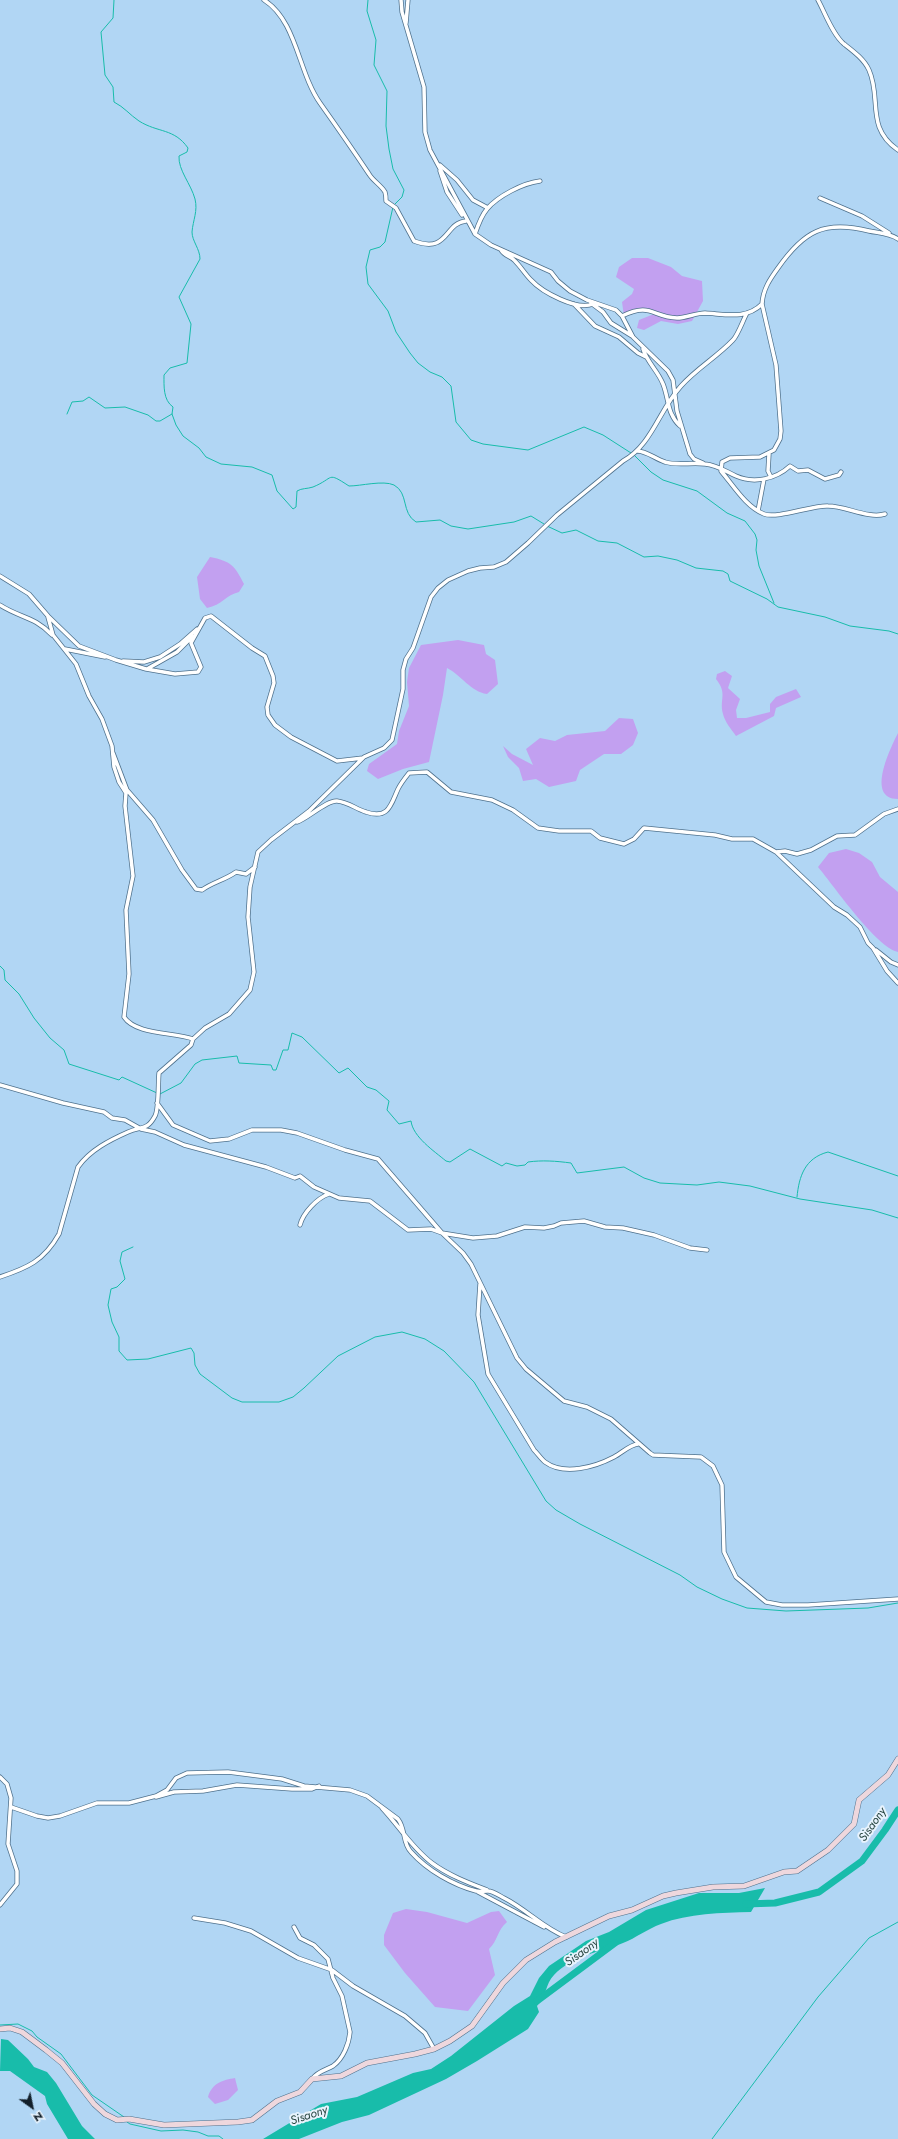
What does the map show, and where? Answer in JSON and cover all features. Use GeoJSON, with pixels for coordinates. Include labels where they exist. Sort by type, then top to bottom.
{"type":"FeatureCollection","features":[{"type":"Feature","properties":{"kind":"street"},"geometry":{"type":"LineString","coordinates":[[264,0],[273,6],[287,25],[303,72],[320,103],[370,176],[385,192],[386,201],[393,206],[414,241],[423,244],[440,242],[458,223],[468,223]]}},
{"type":"Feature","properties":{"kind":"street"},"geometry":{"type":"LineString","coordinates":[[401,0],[406,25],[424,87],[425,132],[430,150],[475,234],[481,240],[551,272],[558,281],[593,304],[603,312],[611,323],[633,337]]}},
{"type":"Feature","properties":{"kind":"street"},"geometry":{"type":"LineString","coordinates":[[406,25],[408,0]]}},
{"type":"Feature","properties":{"kind":"street"},"geometry":{"type":"LineString","coordinates":[[818,0],[840,38],[866,64],[873,80],[875,108],[880,129],[889,143],[898,150]]}},
{"type":"Feature","properties":{"kind":"street"},"geometry":{"type":"LineString","coordinates":[[438,164],[457,180],[473,200],[488,208]]}},
{"type":"Feature","properties":{"kind":"street"},"geometry":{"type":"LineString","coordinates":[[475,234],[480,220],[488,208],[524,184],[540,181]]}},
{"type":"Feature","properties":{"kind":"street"},"geometry":{"type":"LineString","coordinates":[[820,198],[862,216],[898,239]]}},
{"type":"Feature","properties":{"kind":"street"},"geometry":{"type":"LineString","coordinates":[[884,514],[875,516],[857,510],[827,506],[766,515],[751,506],[721,471],[721,467],[722,462],[730,458],[752,458],[769,454],[778,445],[781,431],[776,365],[762,304],[762,295],[770,279],[782,263],[809,234],[826,228],[837,226],[854,227],[893,236]]}},
{"type":"Feature","properties":{"kind":"street"},"geometry":{"type":"LineString","coordinates":[[501,250],[504,255],[515,261],[536,285],[558,298],[588,306],[593,304]]}},
{"type":"Feature","properties":{"kind":"street"},"geometry":{"type":"LineString","coordinates":[[587,300],[616,310],[622,316],[633,337],[668,371],[673,380],[674,394],[682,427],[690,454],[694,459],[703,463],[721,467],[736,476],[758,480],[782,473],[790,466],[798,471],[808,470],[825,479],[839,475],[841,472]]}},
{"type":"Feature","properties":{"kind":"street"},"geometry":{"type":"LineString","coordinates":[[573,303],[595,326],[619,337],[646,357]]}},
{"type":"Feature","properties":{"kind":"street"},"geometry":{"type":"LineString","coordinates":[[622,316],[634,310],[651,310],[678,318],[703,313],[731,316],[756,310],[762,304]]}},
{"type":"Feature","properties":{"kind":"street"},"geometry":{"type":"LineString","coordinates":[[122,661],[144,662],[160,657],[180,644],[197,629],[205,618],[212,616],[252,648],[265,656],[274,683],[268,698],[268,714],[275,725],[337,761],[364,757],[384,748],[392,740],[403,689],[403,670],[406,659],[413,648],[431,598],[438,588],[448,580],[462,573],[480,568],[494,567],[506,562],[557,515],[634,453],[644,444],[674,394],[703,364],[717,356],[735,339],[747,313]]}},
{"type":"Feature","properties":{"kind":"street"},"geometry":{"type":"LineString","coordinates":[[643,348],[646,357],[663,384],[664,391],[669,402],[669,411],[673,419],[682,427]]}},
{"type":"Feature","properties":{"kind":"street"},"geometry":{"type":"LineString","coordinates":[[634,453],[642,451],[666,463],[703,463]]}},
{"type":"Feature","properties":{"kind":"street"},"geometry":{"type":"LineString","coordinates":[[769,454],[768,471],[771,477]]}},
{"type":"Feature","properties":{"kind":"street"},"geometry":{"type":"LineString","coordinates":[[758,511],[758,504],[764,479]]}},
{"type":"Feature","properties":{"kind":"street"},"geometry":{"type":"LineString","coordinates":[[0,576],[29,594],[48,616],[79,646],[146,669],[175,674],[198,672],[201,667],[199,659],[192,646],[197,629]]}},
{"type":"Feature","properties":{"kind":"street"},"geometry":{"type":"LineString","coordinates":[[0,606],[39,622],[65,649],[76,664],[89,696],[102,719],[112,746],[114,767],[119,782],[126,793],[125,806],[133,876],[126,910],[129,974],[124,1017],[127,1022],[148,1030],[193,1039]]}},
{"type":"Feature","properties":{"kind":"street"},"geometry":{"type":"LineString","coordinates":[[48,616],[53,635]]}},
{"type":"Feature","properties":{"kind":"street"},"geometry":{"type":"LineString","coordinates":[[146,669],[177,652],[195,634]]}},
{"type":"Feature","properties":{"kind":"street"},"geometry":{"type":"LineString","coordinates":[[65,649],[108,657]]}},
{"type":"Feature","properties":{"kind":"street"},"geometry":{"type":"LineString","coordinates":[[113,752],[127,790],[159,828],[182,870],[196,889],[202,890],[207,886],[225,880],[236,872],[246,874],[256,865]]}},
{"type":"Feature","properties":{"kind":"street"},"geometry":{"type":"LineString","coordinates":[[0,1277],[32,1266],[54,1243],[59,1234],[78,1167],[83,1160],[103,1144],[129,1131],[148,1126],[156,1114],[158,1073],[191,1045],[193,1039],[205,1028],[229,1014],[250,990],[254,972],[248,917],[250,887],[258,852],[294,823],[339,783],[364,757]]}},
{"type":"Feature","properties":{"kind":"street"},"geometry":{"type":"LineString","coordinates":[[294,823],[300,821],[321,807],[336,801],[354,805],[367,813],[380,813],[389,810],[392,807],[399,787],[409,773],[427,772],[451,792],[492,800],[513,810],[538,828],[559,831],[591,831],[600,838],[624,844],[644,828],[753,839],[776,852],[834,906],[860,927],[868,943],[891,962],[898,965]]}},
{"type":"Feature","properties":{"kind":"street"},"geometry":{"type":"LineString","coordinates":[[776,852],[785,851],[797,854],[811,850],[837,836],[855,835],[884,814],[898,809]]}},
{"type":"Feature","properties":{"kind":"street"},"geometry":{"type":"LineString","coordinates":[[874,948],[887,971],[898,983]]}},
{"type":"Feature","properties":{"kind":"street"},"geometry":{"type":"LineString","coordinates":[[0,1085],[63,1103],[104,1112],[112,1118],[125,1120],[141,1129],[155,1132],[184,1145],[266,1166],[295,1178],[300,1176],[314,1187],[329,1194],[344,1199],[370,1201],[408,1230],[431,1229],[442,1233],[473,1238],[497,1236],[525,1227],[544,1228],[560,1223],[584,1221],[605,1227],[623,1228],[654,1235],[690,1248],[707,1250]]}},
{"type":"Feature","properties":{"kind":"street"},"geometry":{"type":"LineString","coordinates":[[156,1103],[173,1125],[210,1140],[229,1139],[252,1130],[281,1130],[297,1133],[344,1150],[378,1158],[442,1233],[463,1253],[479,1281],[514,1352],[526,1369],[564,1401],[587,1407],[606,1417],[653,1455],[701,1457],[713,1466],[722,1485],[724,1552],[736,1577],[766,1602],[782,1605],[816,1605],[898,1599]]}},
{"type":"Feature","properties":{"kind":"street"},"geometry":{"type":"LineString","coordinates":[[300,1225],[303,1217],[311,1207],[329,1194]]}},
{"type":"Feature","properties":{"kind":"street"},"geometry":{"type":"LineString","coordinates":[[479,1281],[478,1314],[488,1374],[534,1450],[544,1461],[562,1468],[584,1468],[613,1457],[632,1444],[639,1444]]}},
{"type":"Feature","properties":{"kind":"street"},"geometry":{"type":"LineString","coordinates":[[312,2079],[341,2076],[367,2063],[434,2049],[450,2041],[472,2026],[503,1983],[526,1960],[566,1937],[609,1916],[632,1910],[663,1896],[713,1887],[744,1886],[784,1872],[797,1871],[828,1850],[854,1824],[860,1800],[888,1775],[898,1759]]}},
{"type":"Feature","properties":{"kind":"street"},"geometry":{"type":"LineString","coordinates":[[11,1807],[37,1816],[48,1818],[60,1816],[97,1803],[129,1803],[153,1797],[167,1790],[176,1778],[187,1773],[228,1772],[282,1780],[304,1786],[319,1786],[350,1790],[367,1796],[398,1819],[402,1824],[406,1846],[425,1864],[460,1886],[478,1892],[566,1937]]}},
{"type":"Feature","properties":{"kind":"street"},"geometry":{"type":"LineString","coordinates":[[0,1777],[8,1787],[11,1807],[8,1825],[8,1844],[17,1871],[17,1884],[0,1905]]}},
{"type":"Feature","properties":{"kind":"street"},"geometry":{"type":"LineString","coordinates":[[153,1797],[159,1798],[174,1792],[203,1791],[250,1784],[292,1789],[312,1789],[319,1786]]}},
{"type":"Feature","properties":{"kind":"street"},"geometry":{"type":"LineString","coordinates":[[404,1835],[432,1863],[463,1881],[506,1899],[552,1931]]}},
{"type":"Feature","properties":{"kind":"street"},"geometry":{"type":"LineString","coordinates":[[478,1892],[489,1891]]}},
{"type":"Feature","properties":{"kind":"street"},"geometry":{"type":"LineString","coordinates":[[194,1918],[225,1923],[251,1931],[298,1958],[332,1970],[352,1986],[405,2016],[425,2033],[434,2049]]}},
{"type":"Feature","properties":{"kind":"street"},"geometry":{"type":"LineString","coordinates":[[0,2029],[10,2028],[22,2032],[62,2063],[94,2104],[105,2114],[117,2120],[124,2119],[164,2125],[238,2122],[252,2120],[277,2101],[300,2092],[316,2074],[339,2061],[350,2038],[344,2001],[333,1978],[332,1970],[322,1951],[300,1938],[294,1927]]}},
{"type":"Feature","properties":{"kind":"shaded area"},"geometry":{"type":"Polygon","coordinates":[[[632,258],[648,258],[671,267],[682,276],[702,281],[703,301],[692,321],[678,324],[661,321],[644,330],[637,328],[639,320],[654,314],[650,312],[639,312],[624,316],[622,302],[632,294],[634,289],[616,277],[619,267],[632,258]]]}},
{"type":"Feature","properties":{"kind":"shaded area"},"geometry":{"type":"Polygon","coordinates":[[[210,557],[223,560],[232,565],[244,584],[239,592],[231,595],[212,607],[207,608],[200,599],[197,577],[210,557]]]}},
{"type":"Feature","properties":{"kind":"shaded area"},"geometry":{"type":"Polygon","coordinates":[[[458,640],[484,645],[486,654],[495,660],[498,684],[487,694],[481,693],[447,668],[429,762],[403,769],[378,779],[367,771],[369,764],[397,744],[399,731],[409,706],[407,682],[409,668],[421,645],[458,640]]]}},
{"type":"Feature","properties":{"kind":"shaded area"},"geometry":{"type":"Polygon","coordinates":[[[725,671],[732,676],[728,688],[740,699],[736,710],[737,718],[746,718],[770,712],[770,704],[776,697],[796,689],[801,697],[776,708],[774,716],[736,736],[724,717],[722,709],[722,689],[716,679],[717,674],[725,671]]]}},
{"type":"Feature","properties":{"kind":"shaded area"},"geometry":{"type":"Polygon","coordinates":[[[619,718],[633,719],[638,733],[633,745],[621,754],[604,754],[580,770],[576,781],[549,787],[536,779],[523,781],[519,768],[508,757],[503,746],[512,754],[533,765],[526,749],[540,738],[555,741],[567,735],[605,731],[619,718]]]}},
{"type":"Feature","properties":{"kind":"shaded area"},"geometry":{"type":"Polygon","coordinates":[[[898,733],[898,799],[888,797],[883,791],[882,782],[886,760],[898,733]]]}},
{"type":"Feature","properties":{"kind":"shaded area"},"geometry":{"type":"Polygon","coordinates":[[[846,849],[859,853],[872,862],[880,877],[898,892],[898,952],[889,948],[867,928],[818,867],[829,853],[846,849]]]}},
{"type":"Feature","properties":{"kind":"shaded area"},"geometry":{"type":"Polygon","coordinates":[[[406,1909],[427,1912],[467,1923],[491,1912],[499,1911],[507,1922],[501,1928],[494,1943],[489,1949],[495,1975],[468,2011],[435,2007],[405,1973],[384,1945],[384,1935],[393,1913],[406,1909]]]}},
{"type":"Feature","properties":{"kind":"shaded area"},"geometry":{"type":"Polygon","coordinates":[[[235,2078],[238,2090],[228,2100],[215,2104],[208,2097],[215,2085],[222,2081],[235,2078]]]}},
{"type":"Feature","properties":{"kind":"water"},"geometry":{"type":"Polygon","coordinates":[[[765,1888],[751,1912],[705,1914],[672,1920],[656,1926],[623,1943],[587,1955],[569,1963],[554,1975],[549,1982],[543,1998],[537,2006],[539,2012],[528,2029],[446,2079],[369,2115],[342,2122],[299,2139],[263,2139],[321,2104],[357,2097],[413,2073],[431,2069],[451,2056],[514,2006],[530,1996],[539,1978],[549,1966],[586,1941],[609,1932],[646,1910],[699,1893],[739,1893],[765,1888]]]}},
{"type":"Feature","properties":{"kind":"water"},"geometry":{"type":"Polygon","coordinates":[[[1,2039],[8,2040],[28,2059],[34,2067],[47,2072],[56,2083],[82,2126],[95,2139],[68,2139],[47,2104],[45,2096],[10,2071],[0,2071],[1,2039]]]}},
{"type":"Feature","properties":{"kind":"waterway"},"geometry":{"type":"LineString","coordinates":[[114,0],[113,18],[101,32],[105,75],[113,87],[114,102],[146,125],[177,137],[188,148],[187,152],[179,156],[179,161],[196,203],[196,212],[192,232],[200,259],[179,297],[191,324],[187,363],[170,368],[164,375],[164,388],[167,401],[173,407],[172,414],[176,425],[183,436],[199,448],[206,457],[221,464],[252,467],[272,475],[277,491],[293,509],[296,507],[297,491],[313,487],[333,477],[349,486],[378,483],[394,485],[402,493],[408,514],[416,522],[440,520],[451,526],[468,529],[514,522],[531,516],[544,524]]}},
{"type":"Feature","properties":{"kind":"waterway"},"geometry":{"type":"LineString","coordinates":[[368,0],[367,11],[376,40],[374,65],[387,91],[386,126],[389,149],[393,169],[404,190],[402,197],[395,204]]}},
{"type":"Feature","properties":{"kind":"waterway"},"geometry":{"type":"LineString","coordinates":[[393,207],[385,242],[380,247],[370,250],[366,267],[368,284],[388,311],[396,332],[418,363],[430,372],[442,377],[451,386],[456,422],[471,440],[483,444],[528,450],[584,427],[603,435],[631,453]]}},
{"type":"Feature","properties":{"kind":"waterway"},"geometry":{"type":"LineString","coordinates":[[67,414],[72,402],[83,401],[89,397],[105,408],[125,407],[148,415],[156,421],[160,421],[172,414]]}},
{"type":"Feature","properties":{"kind":"waterway"},"geometry":{"type":"LineString","coordinates":[[634,455],[651,472],[663,480],[697,491],[727,513],[745,521],[755,534],[757,540],[756,550],[759,566],[774,603]]}},
{"type":"Feature","properties":{"kind":"waterway"},"geometry":{"type":"LineString","coordinates":[[547,526],[562,533],[576,530],[598,541],[617,543],[644,557],[658,556],[677,560],[696,568],[723,571],[728,574],[730,581],[767,599],[778,607],[825,617],[850,626],[889,631],[898,634]]}},
{"type":"Feature","properties":{"kind":"waterway"},"geometry":{"type":"LineString","coordinates":[[0,966],[4,970],[5,980],[19,994],[34,1018],[50,1038],[64,1050],[69,1064],[119,1080],[122,1077],[157,1093]]}},
{"type":"Feature","properties":{"kind":"waterway"},"geometry":{"type":"LineString","coordinates":[[160,1094],[181,1083],[195,1064],[202,1060],[237,1056],[239,1063],[271,1065],[273,1070],[276,1070],[283,1050],[288,1050],[292,1033],[302,1037],[339,1073],[348,1068],[367,1087],[376,1090],[389,1101],[387,1110],[399,1124],[411,1121],[420,1138],[446,1161],[450,1162],[470,1149],[502,1166],[506,1163],[517,1166],[525,1165],[528,1162],[533,1161],[571,1163],[577,1173],[624,1167],[644,1178],[660,1183],[697,1185],[719,1182],[750,1186],[800,1199],[872,1210],[898,1218]]}},
{"type":"Feature","properties":{"kind":"waterway"},"geometry":{"type":"LineString","coordinates":[[797,1197],[799,1182],[809,1163],[820,1155],[828,1152],[898,1176]]}},
{"type":"Feature","properties":{"kind":"waterway"},"geometry":{"type":"LineString","coordinates":[[133,1247],[122,1252],[120,1261],[125,1279],[117,1287],[111,1289],[108,1305],[112,1322],[119,1337],[119,1351],[127,1360],[148,1359],[191,1348],[194,1353],[195,1365],[200,1374],[232,1398],[242,1402],[279,1402],[293,1397],[338,1356],[375,1337],[402,1332],[425,1339],[444,1351],[474,1382],[546,1501],[556,1510],[580,1524],[680,1575],[697,1587],[722,1599],[747,1608],[786,1611],[868,1608],[898,1603]]}},
{"type":"Feature","properties":{"kind":"waterway","name":"Sisaony"},"geometry":{"type":"LineString","coordinates":[[746,1904],[775,1903],[819,1892],[862,1861],[898,1810]]}},
{"type":"Feature","properties":{"kind":"waterway"},"geometry":{"type":"LineString","coordinates":[[712,2139],[818,1997],[869,1938],[898,1922]]}},
{"type":"Feature","properties":{"kind":"waterway","name":"Sisaony"},"geometry":{"type":"LineString","coordinates":[[537,2001],[615,1943]]}},
{"type":"Feature","properties":{"kind":"waterway"},"geometry":{"type":"LineString","coordinates":[[0,2025],[18,2024],[32,2031],[37,2037],[61,2054],[92,2095],[124,2117]]}},
{"type":"Feature","properties":{"kind":"waterway"},"geometry":{"type":"LineString","coordinates":[[127,2122],[161,2131],[183,2130],[198,2132],[208,2136],[219,2136],[223,2139]]}}]}
